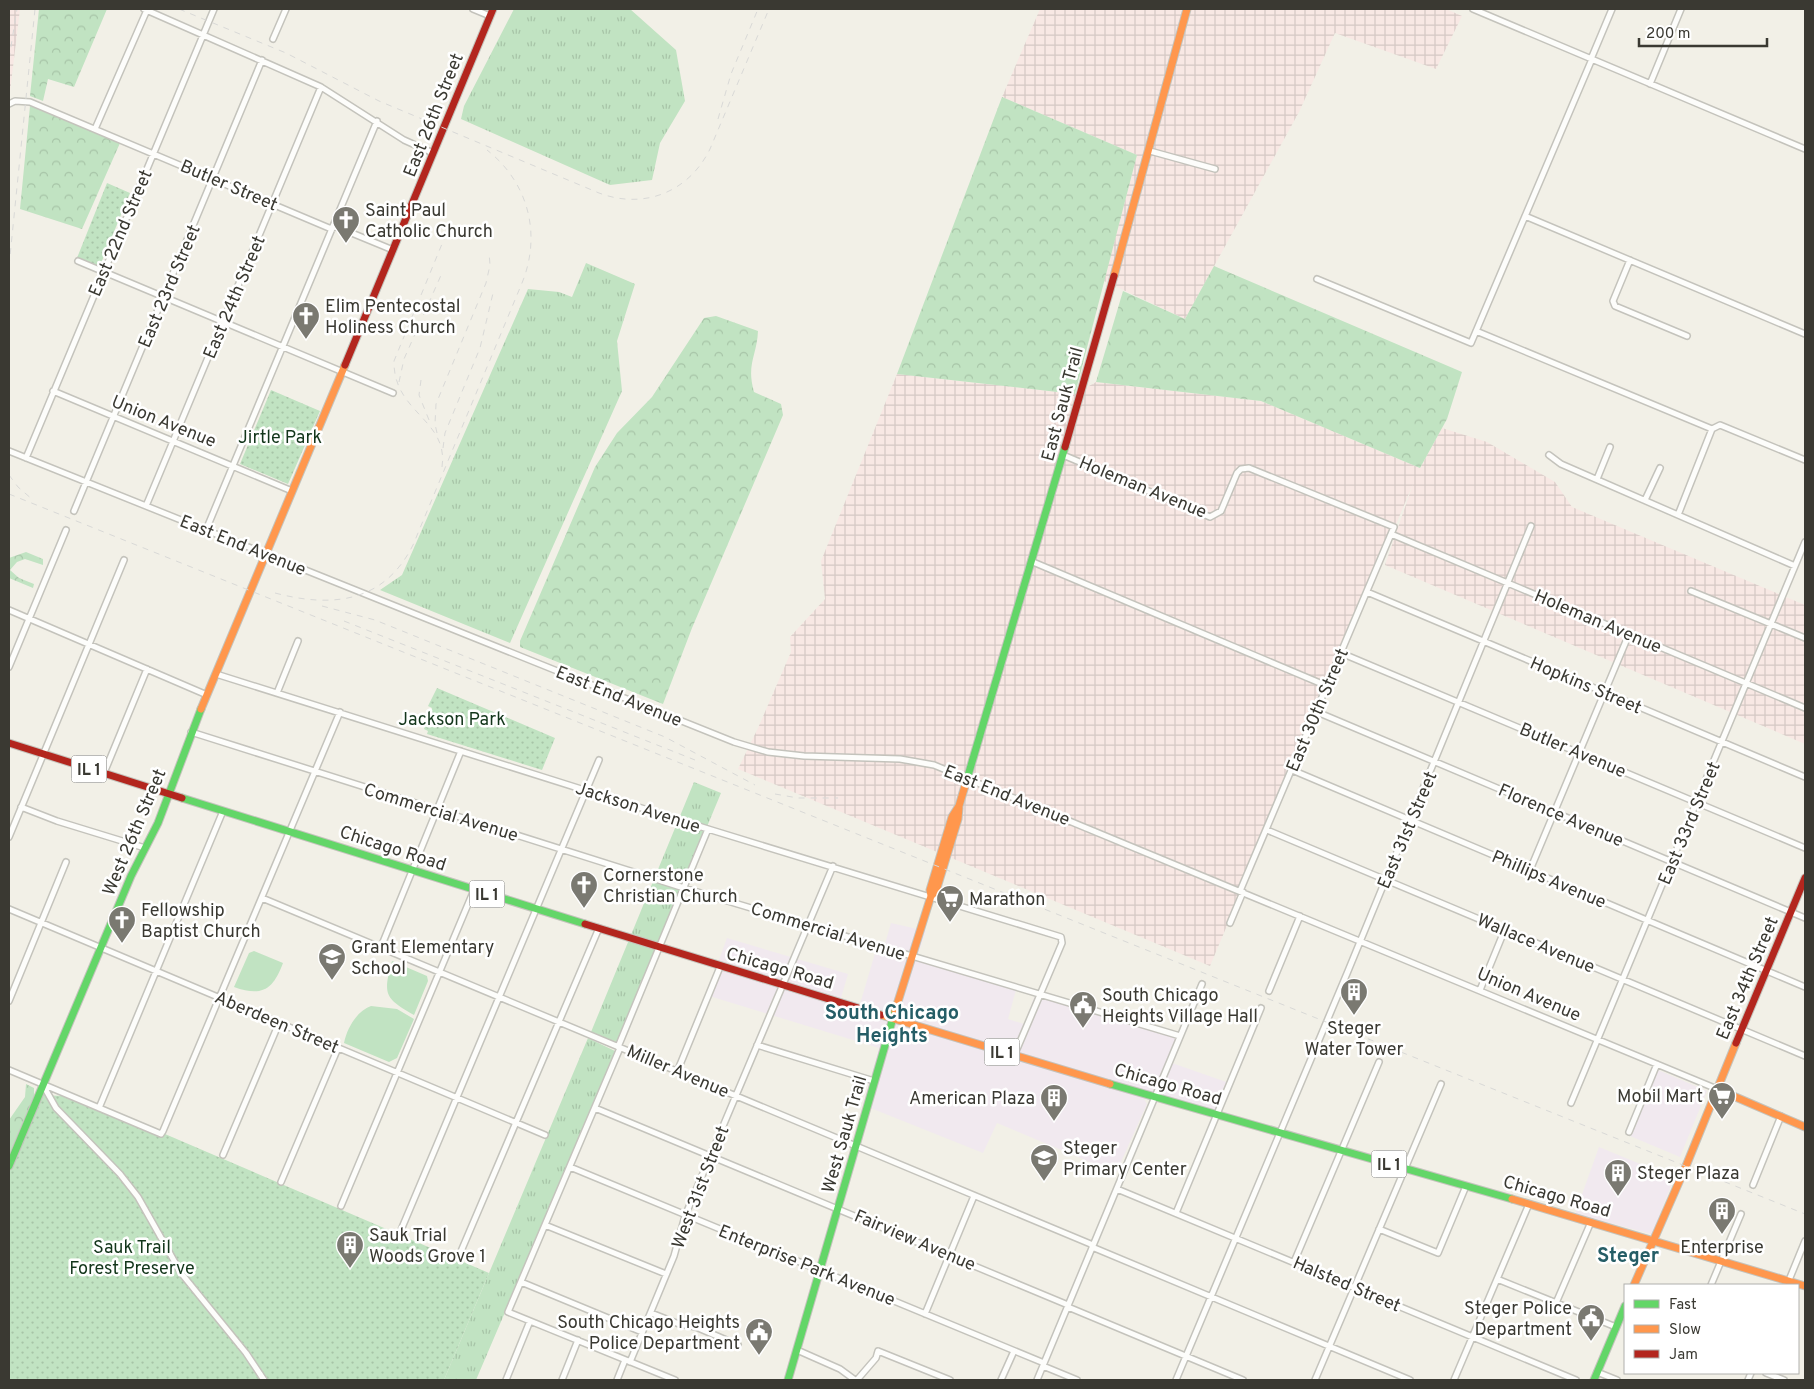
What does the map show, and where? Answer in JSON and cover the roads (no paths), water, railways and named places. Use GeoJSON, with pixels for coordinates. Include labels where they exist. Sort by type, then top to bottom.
{"type":"FeatureCollection","features":[{"type":"Feature","properties":{"kind":"main road","name":"East Sauk Trail"},"geometry":{"type":"LineString","coordinates":[[939,868],[952,817],[959,806],[1033,562],[1150,151],[1187,9]]}},
{"type":"Feature","properties":{"kind":"main road","name":"East 26th Street"},"geometry":{"type":"LineString","coordinates":[[249,592],[491,12]]}},
{"type":"Feature","properties":{"kind":"main road","name":"West 26th Street"},"geometry":{"type":"LineString","coordinates":[[9,1166],[144,848],[169,794],[191,732],[249,592]]}},
{"type":"Feature","properties":{"kind":"main road","name":"Chicago Road"},"geometry":{"type":"LineString","coordinates":[[9,743],[720,967],[893,1017],[1014,1056],[1654,1239],[1788,1283]]}},
{"type":"Feature","properties":{"kind":"main road","name":"West Sauk Trail"},"geometry":{"type":"LineString","coordinates":[[788,1380],[874,1081],[931,896],[930,890],[939,868]]}},
{"type":"Feature","properties":{"kind":"main road","name":"East 34th Street"},"geometry":{"type":"LineString","coordinates":[[1634,1284],[1686,1166],[1696,1137],[1805,878]]}},
{"type":"Feature","properties":{"kind":"main road","name":"Union Avenue"},"geometry":{"type":"LineString","coordinates":[[1716,1089],[1805,1127]]}},
{"type":"Feature","properties":{"kind":"main road"},"geometry":{"type":"LineString","coordinates":[[1594,1380],[1624,1312]]}},
{"type":"Feature","properties":{"kind":"street"},"geometry":{"type":"LineString","coordinates":[[95,129],[145,9],[322,87],[404,140],[433,153]]}},
{"type":"Feature","properties":{"kind":"street","name":"East 22nd Street"},"geometry":{"type":"LineString","coordinates":[[26,458],[214,9]]}},
{"type":"Feature","properties":{"kind":"street"},"geometry":{"type":"LineString","coordinates":[[273,39],[286,9]]}},
{"type":"Feature","properties":{"kind":"street"},"geometry":{"type":"LineString","coordinates":[[473,9],[491,12]]}},
{"type":"Feature","properties":{"kind":"street"},"geometry":{"type":"LineString","coordinates":[[1472,9],[1805,149]]}},
{"type":"Feature","properties":{"kind":"street"},"geometry":{"type":"LineString","coordinates":[[1317,279],[1471,344],[1612,9]]}},
{"type":"Feature","properties":{"kind":"street"},"geometry":{"type":"LineString","coordinates":[[1650,84],[1681,9]]}},
{"type":"Feature","properties":{"kind":"street","name":"East 23rd Street"},"geometry":{"type":"LineString","coordinates":[[74,511],[262,60]]}},
{"type":"Feature","properties":{"kind":"street","name":"East 24th Street"},"geometry":{"type":"LineString","coordinates":[[146,506],[322,87]]}},
{"type":"Feature","properties":{"kind":"street","name":"Butler Street"},"geometry":{"type":"LineString","coordinates":[[9,104],[15,101],[30,102],[273,204],[393,250]]}},
{"type":"Feature","properties":{"kind":"street"},"geometry":{"type":"LineString","coordinates":[[206,530],[377,121]]}},
{"type":"Feature","properties":{"kind":"street"},"geometry":{"type":"LineString","coordinates":[[1150,151],[1215,169]]}},
{"type":"Feature","properties":{"kind":"street"},"geometry":{"type":"LineString","coordinates":[[1525,216],[1805,334]]}},
{"type":"Feature","properties":{"kind":"street"},"geometry":{"type":"LineString","coordinates":[[78,260],[393,393]]}},
{"type":"Feature","properties":{"kind":"street"},"geometry":{"type":"LineString","coordinates":[[1630,260],[1613,301],[1615,306],[1687,336]]}},
{"type":"Feature","properties":{"kind":"street"},"geometry":{"type":"LineString","coordinates":[[1476,331],[1712,429]]}},
{"type":"Feature","properties":{"kind":"street","name":"Union Avenue"},"geometry":{"type":"LineString","coordinates":[[53,391],[292,491]]}},
{"type":"Feature","properties":{"kind":"street"},"geometry":{"type":"LineString","coordinates":[[1678,515],[1712,429],[1720,425],[1805,460]]}},
{"type":"Feature","properties":{"kind":"street"},"geometry":{"type":"LineString","coordinates":[[1597,479],[1610,447]]}},
{"type":"Feature","properties":{"kind":"street","name":"East End Avenue"},"geometry":{"type":"LineString","coordinates":[[9,451],[734,742],[768,752],[804,756],[900,759],[934,765],[1242,892]]}},
{"type":"Feature","properties":{"kind":"street","name":"Holeman Avenue"},"geometry":{"type":"LineString","coordinates":[[1063,455],[1210,517],[1221,511],[1237,473],[1241,469],[1249,468],[1394,527]]}},
{"type":"Feature","properties":{"kind":"street"},"geometry":{"type":"LineString","coordinates":[[1549,455],[1561,464],[1795,566]]}},
{"type":"Feature","properties":{"kind":"street"},"geometry":{"type":"LineString","coordinates":[[1645,500],[1660,468]]}},
{"type":"Feature","properties":{"kind":"street","name":"East 31st Street"},"geometry":{"type":"LineString","coordinates":[[1279,1133],[1460,703],[1531,526]]}},
{"type":"Feature","properties":{"kind":"street","name":"East 30th Street"},"geometry":{"type":"LineString","coordinates":[[1230,923],[1394,527]]}},
{"type":"Feature","properties":{"kind":"street"},"geometry":{"type":"LineString","coordinates":[[9,667],[66,530]]}},
{"type":"Feature","properties":{"kind":"street","name":"Holeman Avenue"},"geometry":{"type":"LineString","coordinates":[[1391,534],[1805,708]]}},
{"type":"Feature","properties":{"kind":"street","name":"East 33rd Street"},"geometry":{"type":"LineString","coordinates":[[1571,1103],[1748,684],[1805,542]]}},
{"type":"Feature","properties":{"kind":"street"},"geometry":{"type":"LineString","coordinates":[[9,837],[124,560]]}},
{"type":"Feature","properties":{"kind":"street"},"geometry":{"type":"LineString","coordinates":[[1033,562],[1327,686]]}},
{"type":"Feature","properties":{"kind":"street"},"geometry":{"type":"LineString","coordinates":[[1691,591],[1805,638]]}},
{"type":"Feature","properties":{"kind":"street","name":"Hopkins Street"},"geometry":{"type":"LineString","coordinates":[[1367,592],[1805,777]]}},
{"type":"Feature","properties":{"kind":"street"},"geometry":{"type":"LineString","coordinates":[[9,610],[207,695]]}},
{"type":"Feature","properties":{"kind":"street"},"geometry":{"type":"LineString","coordinates":[[1530,870],[1629,634]]}},
{"type":"Feature","properties":{"kind":"street"},"geometry":{"type":"LineString","coordinates":[[277,693],[298,641]]}},
{"type":"Feature","properties":{"kind":"street","name":"Butler Avenue"},"geometry":{"type":"LineString","coordinates":[[1341,653],[1805,848]]}},
{"type":"Feature","properties":{"kind":"street"},"geometry":{"type":"LineString","coordinates":[[104,773],[147,669]]}},
{"type":"Feature","properties":{"kind":"street","name":"Jackson Avenue"},"geometry":{"type":"LineString","coordinates":[[216,674],[708,830],[833,866],[1062,937],[1062,943],[1039,996]]}},
{"type":"Feature","properties":{"kind":"street"},"geometry":{"type":"LineString","coordinates":[[9,1070],[160,1134],[165,1128],[340,712]]}},
{"type":"Feature","properties":{"kind":"street","name":"Florence Avenue"},"geometry":{"type":"LineString","coordinates":[[1317,712],[1805,918]]}},
{"type":"Feature","properties":{"kind":"street","name":"Commercial Avenue"},"geometry":{"type":"LineString","coordinates":[[191,732],[684,888],[1039,996],[1180,1036]]}},
{"type":"Feature","properties":{"kind":"street"},"geometry":{"type":"LineString","coordinates":[[381,947],[461,751]]}},
{"type":"Feature","properties":{"kind":"street"},"geometry":{"type":"LineString","coordinates":[[401,1230],[599,760]]}},
{"type":"Feature","properties":{"kind":"street","name":"Phillips Avenue"},"geometry":{"type":"LineString","coordinates":[[1292,770],[1805,987]]}},
{"type":"Feature","properties":{"kind":"street"},"geometry":{"type":"LineString","coordinates":[[21,806],[57,821],[144,848]]}},
{"type":"Feature","properties":{"kind":"street"},"geometry":{"type":"LineString","coordinates":[[99,1108],[223,811]]}},
{"type":"Feature","properties":{"kind":"street"},"geometry":{"type":"LineString","coordinates":[[674,1380],[508,1312],[595,1108],[708,830]]}},
{"type":"Feature","properties":{"kind":"street","name":"Wallace Avenue"},"geometry":{"type":"LineString","coordinates":[[1267,830],[1805,1056]]}},
{"type":"Feature","properties":{"kind":"street"},"geometry":{"type":"LineString","coordinates":[[9,1001],[66,862]]}},
{"type":"Feature","properties":{"kind":"street"},"geometry":{"type":"LineString","coordinates":[[783,985],[833,866]]}},
{"type":"Feature","properties":{"kind":"street"},"geometry":{"type":"LineString","coordinates":[[341,1206],[474,890]]}},
{"type":"Feature","properties":{"kind":"street","name":"Union Avenue"},"geometry":{"type":"LineString","coordinates":[[1242,892],[1716,1089]]}},
{"type":"Feature","properties":{"kind":"street","name":"Miller Avenue"},"geometry":{"type":"LineString","coordinates":[[262,898],[856,1146],[1093,1246],[1210,1298],[1410,1380]]}},
{"type":"Feature","properties":{"kind":"street","name":"Aberdeen Street"},"geometry":{"type":"LineString","coordinates":[[9,909],[545,1135]]}},
{"type":"Feature","properties":{"kind":"street"},"geometry":{"type":"LineString","coordinates":[[1269,991],[1300,916]]}},
{"type":"Feature","properties":{"kind":"street"},"geometry":{"type":"LineString","coordinates":[[459,1256],[599,928]]}},
{"type":"Feature","properties":{"kind":"street"},"geometry":{"type":"LineString","coordinates":[[1480,990],[1505,929]]}},
{"type":"Feature","properties":{"kind":"street"},"geometry":{"type":"LineString","coordinates":[[677,1072],[720,967]]}},
{"type":"Feature","properties":{"kind":"street"},"geometry":{"type":"LineString","coordinates":[[1037,1380],[1202,984]]}},
{"type":"Feature","properties":{"kind":"street","name":"West 31st Street"},"geometry":{"type":"LineString","coordinates":[[617,1380],[651,1313],[674,1256],[685,1216],[783,985]]}},
{"type":"Feature","properties":{"kind":"street"},"geometry":{"type":"LineString","coordinates":[[1014,1056],[1039,996]]}},
{"type":"Feature","properties":{"kind":"street"},"geometry":{"type":"LineString","coordinates":[[1176,1213],[1261,1008]]}},
{"type":"Feature","properties":{"kind":"street"},"geometry":{"type":"LineString","coordinates":[[223,1155],[279,1023]]}},
{"type":"Feature","properties":{"kind":"street"},"geometry":{"type":"LineString","coordinates":[[758,1045],[874,1081]]}},
{"type":"Feature","properties":{"kind":"street"},"geometry":{"type":"LineString","coordinates":[[281,1182],[338,1048]]}},
{"type":"Feature","properties":{"kind":"street"},"geometry":{"type":"LineString","coordinates":[[1294,1262],[1379,1062]]}},
{"type":"Feature","properties":{"kind":"street"},"geometry":{"type":"LineString","coordinates":[[1629,1132],[1657,1064]]}},
{"type":"Feature","properties":{"kind":"street"},"geometry":{"type":"LineString","coordinates":[[43,1084],[56,1108],[120,1174],[138,1197],[181,1273],[246,1354],[264,1380]]}},
{"type":"Feature","properties":{"kind":"street"},"geometry":{"type":"LineString","coordinates":[[1315,1380],[1441,1084]]}},
{"type":"Feature","properties":{"kind":"street","name":"Fairview Avenue"},"geometry":{"type":"LineString","coordinates":[[595,1108],[950,1255],[1243,1380]]}},
{"type":"Feature","properties":{"kind":"street"},"geometry":{"type":"LineString","coordinates":[[1753,1185],[1781,1116]]}},
{"type":"Feature","properties":{"kind":"street"},"geometry":{"type":"LineString","coordinates":[[1176,1380],[1279,1133]]}},
{"type":"Feature","properties":{"kind":"street","name":"Enterprise Park Avenue"},"geometry":{"type":"LineString","coordinates":[[570,1167],[1014,1351],[1077,1380]]}},
{"type":"Feature","properties":{"kind":"street"},"geometry":{"type":"LineString","coordinates":[[1379,1229],[1438,1254],[1466,1186]]}},
{"type":"Feature","properties":{"kind":"street","name":"Halsted Street"},"geometry":{"type":"LineString","coordinates":[[1117,1188],[1576,1380]]}},
{"type":"Feature","properties":{"kind":"street"},"geometry":{"type":"LineString","coordinates":[[925,1314],[974,1196]]}},
{"type":"Feature","properties":{"kind":"street"},"geometry":{"type":"LineString","coordinates":[[1454,1380],[1529,1204]]}},
{"type":"Feature","properties":{"kind":"street"},"geometry":{"type":"LineString","coordinates":[[1711,1284],[1741,1214]]}},
{"type":"Feature","properties":{"kind":"street"},"geometry":{"type":"LineString","coordinates":[[1556,1303],[1591,1222]]}},
{"type":"Feature","properties":{"kind":"street"},"geometry":{"type":"LineString","coordinates":[[545,1225],[666,1274]]}},
{"type":"Feature","properties":{"kind":"street"},"geometry":{"type":"LineString","coordinates":[[1788,1283],[1805,1241]]}},
{"type":"Feature","properties":{"kind":"street"},"geometry":{"type":"LineString","coordinates":[[1498,1279],[1616,1328]]}},
{"type":"Feature","properties":{"kind":"street"},"geometry":{"type":"LineString","coordinates":[[521,1282],[642,1332]]}},
{"type":"Feature","properties":{"kind":"street"},"geometry":{"type":"LineString","coordinates":[[651,1313],[738,1345]]}},
{"type":"Feature","properties":{"kind":"street"},"geometry":{"type":"LineString","coordinates":[[506,1380],[530,1321]]}},
{"type":"Feature","properties":{"kind":"street"},"geometry":{"type":"LineString","coordinates":[[562,1380],[578,1340]]}},
{"type":"Feature","properties":{"kind":"street"},"geometry":{"type":"LineString","coordinates":[[797,1350],[840,1369],[856,1380],[876,1358],[878,1351],[950,1380]]}},
{"type":"Feature","properties":{"kind":"street"},"geometry":{"type":"LineString","coordinates":[[1002,1380],[1014,1351]]}},
{"type":"Feature","properties":{"kind":"street"},"geometry":{"type":"LineString","coordinates":[[1598,1372],[1616,1380]]}},
{"type":"Feature","properties":{"kind":"street"},"geometry":{"type":"LineString","coordinates":[[1769,1374],[1784,1380]]}},
{"type":"Feature","properties":{"kind":"railway"},"geometry":{"type":"LineString","coordinates":[[9,59],[17,9]]}},
{"type":"Feature","properties":{"kind":"railway"},"geometry":{"type":"LineString","coordinates":[[9,266],[35,9]]}},
{"type":"Feature","properties":{"kind":"railway"},"geometry":{"type":"LineString","coordinates":[[179,9],[286,53],[379,101],[599,193],[616,198],[632,199],[648,198],[678,186],[701,164],[710,149],[769,9]]}},
{"type":"Feature","properties":{"kind":"railway"},"geometry":{"type":"LineString","coordinates":[[718,119],[731,74],[758,9]]}},
{"type":"Feature","properties":{"kind":"railway"},"geometry":{"type":"LineString","coordinates":[[275,593],[296,598],[336,600],[372,590],[387,579],[401,564],[413,545],[528,265],[531,228],[521,193],[513,177],[487,150]]}},
{"type":"Feature","properties":{"kind":"railway"},"geometry":{"type":"LineString","coordinates":[[442,467],[442,451],[437,437],[402,393],[396,379],[394,361],[451,222]]}},
{"type":"Feature","properties":{"kind":"railway"},"geometry":{"type":"LineString","coordinates":[[437,433],[435,424],[436,404],[486,283],[490,265],[489,252]]}},
{"type":"Feature","properties":{"kind":"railway"},"geometry":{"type":"LineString","coordinates":[[399,382],[404,359],[442,273]]}},
{"type":"Feature","properties":{"kind":"railway"},"geometry":{"type":"LineString","coordinates":[[443,448],[445,433],[480,348],[494,289]]}},
{"type":"Feature","properties":{"kind":"railway"},"geometry":{"type":"LineString","coordinates":[[421,380],[419,395],[429,420]]}},
{"type":"Feature","properties":{"kind":"railway"},"geometry":{"type":"LineString","coordinates":[[9,475],[18,487],[33,500]]}},
{"type":"Feature","properties":{"kind":"railway"},"geometry":{"type":"LineString","coordinates":[[9,494],[1805,1214]]}},
{"type":"Feature","properties":{"kind":"railway"},"geometry":{"type":"LineString","coordinates":[[322,606],[375,620],[665,737],[755,785]]}},
{"type":"Feature","properties":{"kind":"railway"},"geometry":{"type":"LineString","coordinates":[[344,621],[695,760]]}},
{"type":"Feature","properties":{"kind":"railway"},"geometry":{"type":"LineString","coordinates":[[775,794],[798,798],[838,798]]}},
{"type":"Feature","properties":{"kind":"place","name":"Saint Paul Catholic Church"},"geometry":{"type":"Point","coordinates":[346,244]}},
{"type":"Feature","properties":{"kind":"place","name":"Elim Pentecostal Holiness Church"},"geometry":{"type":"Point","coordinates":[306,340]}},
{"type":"Feature","properties":{"kind":"place","name":"Cornerstone Christian Church"},"geometry":{"type":"Point","coordinates":[584,909]}},
{"type":"Feature","properties":{"kind":"place","name":"Marathon"},"geometry":{"type":"Point","coordinates":[950,923]}},
{"type":"Feature","properties":{"kind":"place","name":"Fellowship Baptist Church"},"geometry":{"type":"Point","coordinates":[122,944]}},
{"type":"Feature","properties":{"kind":"place","name":"Grant Elementary School"},"geometry":{"type":"Point","coordinates":[332,981]}},
{"type":"Feature","properties":{"kind":"place","name":"Steger Water Tower"},"geometry":{"type":"Point","coordinates":[1354,1016]}},
{"type":"Feature","properties":{"kind":"place","name":"South Chicago Heights Village Hall"},"geometry":{"type":"Point","coordinates":[1083,1029]}},
{"type":"Feature","properties":{"kind":"place","name":"Mobil Mart"},"geometry":{"type":"Point","coordinates":[1722,1120]}},
{"type":"Feature","properties":{"kind":"place","name":"American Plaza"},"geometry":{"type":"Point","coordinates":[1054,1122]}},
{"type":"Feature","properties":{"kind":"place","name":"Steger Primary Center"},"geometry":{"type":"Point","coordinates":[1044,1182]}},
{"type":"Feature","properties":{"kind":"place","name":"Steger Plaza"},"geometry":{"type":"Point","coordinates":[1618,1197]}},
{"type":"Feature","properties":{"kind":"place","name":"Enterprise"},"geometry":{"type":"Point","coordinates":[1722,1235]}},
{"type":"Feature","properties":{"kind":"place","name":"Sauk Trial Woods Grove 1"},"geometry":{"type":"Point","coordinates":[350,1269]}},
{"type":"Feature","properties":{"kind":"place","name":"Steger Police Department"},"geometry":{"type":"Point","coordinates":[1591,1342]}},
{"type":"Feature","properties":{"kind":"place","name":"South Chicago Heights Police Department"},"geometry":{"type":"Point","coordinates":[759,1356]}},
{"type":"Feature","properties":{"kind":"district","name":"South Chicago Heights"},"geometry":{"type":"Point","coordinates":[892,1024]}},
{"type":"Feature","properties":{"kind":"district","name":"Steger"},"geometry":{"type":"Point","coordinates":[1628,1255]}},
{"type":"Feature","properties":{"kind":"park label","name":"Jirtle Park"},"geometry":{"type":"Point","coordinates":[280,437]}},
{"type":"Feature","properties":{"kind":"park label","name":"Jackson Park"},"geometry":{"type":"Point","coordinates":[452,719]}},
{"type":"Feature","properties":{"kind":"park label","name":"Sauk Trail Forest Preserve"},"geometry":{"type":"Point","coordinates":[132,1257]}}]}
